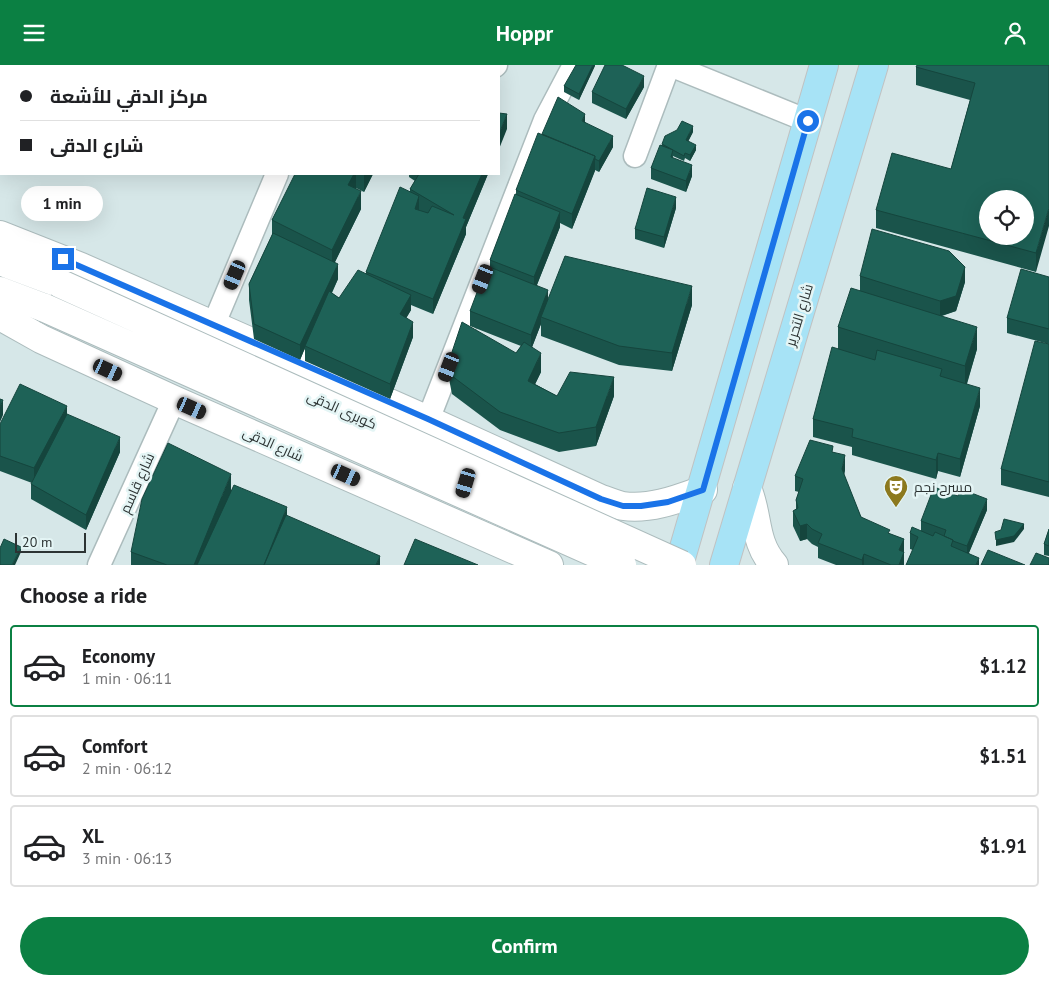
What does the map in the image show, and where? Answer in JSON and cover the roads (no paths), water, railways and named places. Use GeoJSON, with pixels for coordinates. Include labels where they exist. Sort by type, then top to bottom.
{"type":"FeatureCollection","features":[{"type":"Feature","properties":{"kind":"main road"},"geometry":{"type":"LineString","coordinates":[[681,565],[824,65]]}},
{"type":"Feature","properties":{"kind":"main road","name":"شارع التحرير"},"geometry":{"type":"LineString","coordinates":[[724,565],[874,65]]}},
{"type":"Feature","properties":{"kind":"street"},"geometry":{"type":"LineString","coordinates":[[393,496],[408,490],[420,479],[428,466],[432,451],[433,435],[428,419],[545,120],[574,65]]}},
{"type":"Feature","properties":{"kind":"street"},"geometry":{"type":"LineString","coordinates":[[635,156],[670,65],[808,121]]}},
{"type":"Feature","properties":{"kind":"street"},"geometry":{"type":"LineString","coordinates":[[213,326],[277,175]]}},
{"type":"Feature","properties":{"kind":"street"},"geometry":{"type":"LineString","coordinates":[[0,235],[81,267],[623,506],[668,502],[703,490]]}},
{"type":"Feature","properties":{"kind":"street","name":"كوبرى الدقى"},"geometry":{"type":"LineString","coordinates":[[0,261],[61,284],[681,565]]}},
{"type":"Feature","properties":{"kind":"street","name":"كوبرى الدقى"},"geometry":{"type":"LineString","coordinates":[[0,291],[45,308],[622,565]]}},
{"type":"Feature","properties":{"kind":"street","name":"شارع الدقى"},"geometry":{"type":"LineString","coordinates":[[0,316],[41,339],[174,401],[549,565]]}},
{"type":"Feature","properties":{"kind":"street"},"geometry":{"type":"LineString","coordinates":[[0,332],[41,339]]}},
{"type":"Feature","properties":{"kind":"street","name":"شارع قاسم"},"geometry":{"type":"LineString","coordinates":[[99,565],[174,401]]}},
{"type":"Feature","properties":{"kind":"street"},"geometry":{"type":"LineString","coordinates":[[466,528],[461,514],[461,498],[466,483],[474,469],[486,459],[500,452]]}},
{"type":"Feature","properties":{"kind":"street"},"geometry":{"type":"LineString","coordinates":[[747,488],[755,511],[759,541],[774,565]]}},
{"type":"Feature","properties":{"kind":"place","name":"مسرح نجم"},"geometry":{"type":"Point","coordinates":[896,508]}}]}
